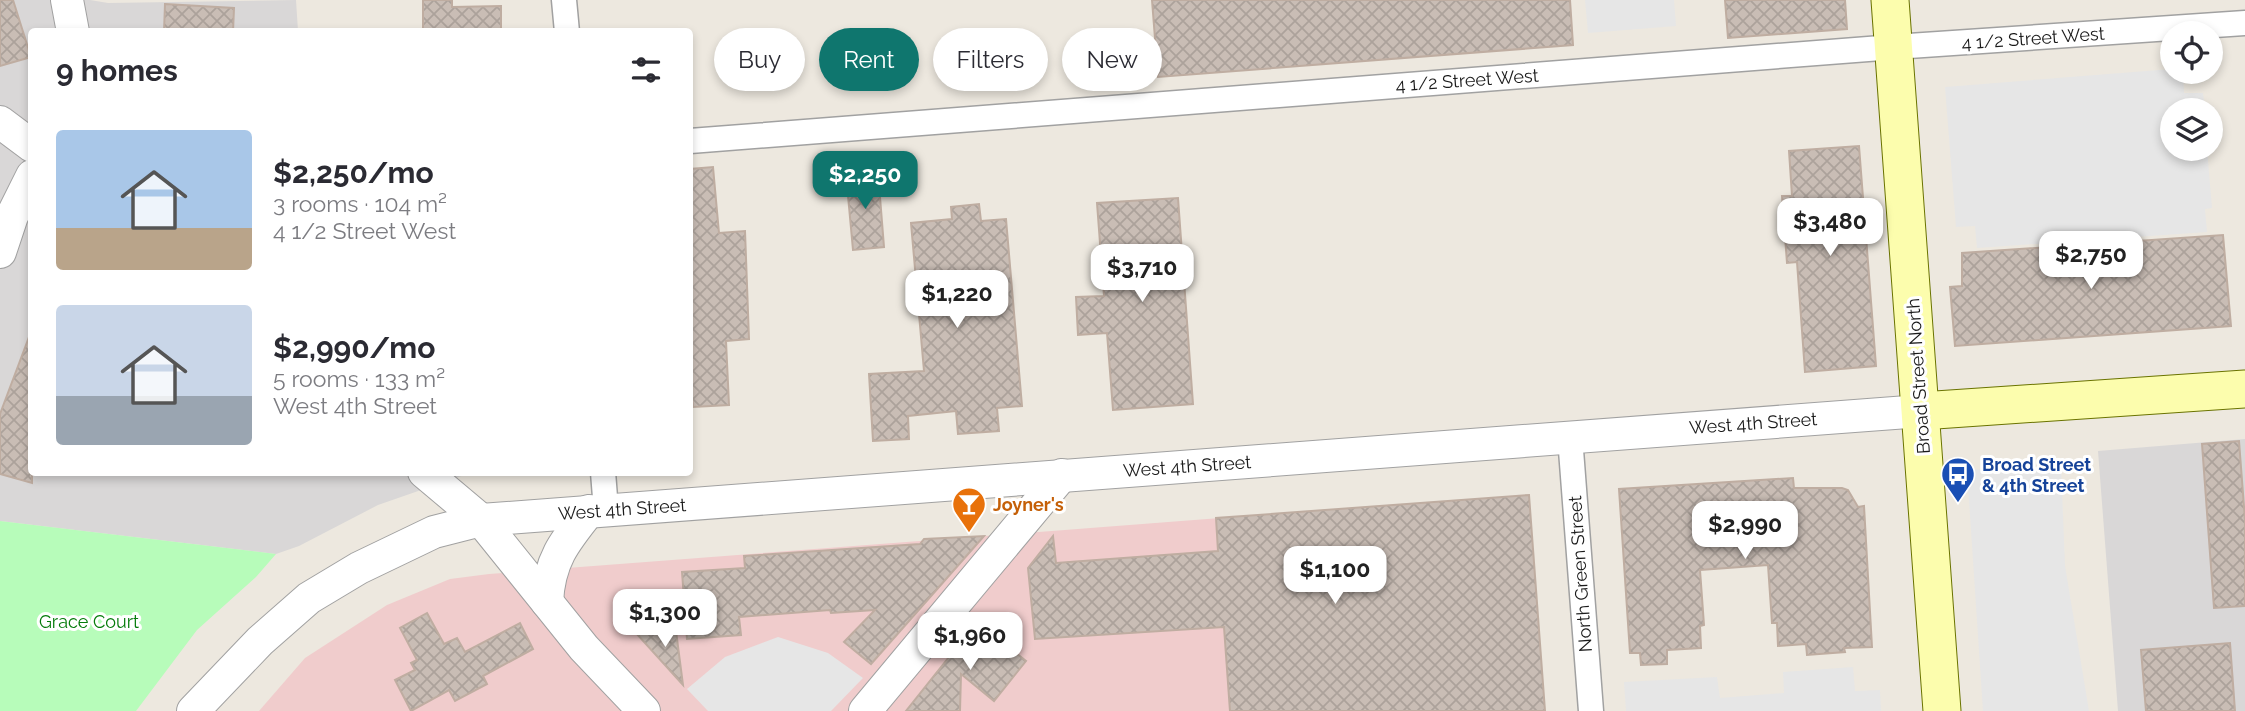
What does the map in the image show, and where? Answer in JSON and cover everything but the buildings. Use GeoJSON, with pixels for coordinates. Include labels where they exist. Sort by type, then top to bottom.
{"type":"FeatureCollection","features":[{"type":"Feature","properties":{"kind":"main road","name":"Broad Street North"},"geometry":{"type":"LineString","coordinates":[[1890,0],[1942,711]]}},
{"type":"Feature","properties":{"kind":"main road","name":"West 4th Street"},"geometry":{"type":"LineString","coordinates":[[1921,411],[2245,390]]}},
{"type":"Feature","properties":{"kind":"street"},"geometry":{"type":"LineString","coordinates":[[67,0],[72,28]]}},
{"type":"Feature","properties":{"kind":"street"},"geometry":{"type":"LineString","coordinates":[[564,0],[567,28]]}},
{"type":"Feature","properties":{"kind":"street","name":"4 1/2 Street West"},"geometry":{"type":"LineString","coordinates":[[693,141],[1894,47],[2245,23]]}},
{"type":"Feature","properties":{"kind":"street"},"geometry":{"type":"LineString","coordinates":[[0,122],[28,143]]}},
{"type":"Feature","properties":{"kind":"street"},"geometry":{"type":"LineString","coordinates":[[0,252],[12,216],[28,184]]}},
{"type":"Feature","properties":{"kind":"street","name":"West 4th Street"},"geometry":{"type":"LineString","coordinates":[[194,711],[221,679],[309,598],[359,568],[434,532],[481,520],[1921,411]]}},
{"type":"Feature","properties":{"kind":"street","name":"North Green Street"},"geometry":{"type":"LineString","coordinates":[[1570,437],[1591,711]]}},
{"type":"Feature","properties":{"kind":"street"},"geometry":{"type":"LineString","coordinates":[[865,711],[1062,475]]}},
{"type":"Feature","properties":{"kind":"street"},"geometry":{"type":"LineString","coordinates":[[429,476],[481,520],[584,648],[644,711]]}},
{"type":"Feature","properties":{"kind":"street"},"geometry":{"type":"LineString","coordinates":[[547,602],[548,582],[561,545],[597,511],[602,476]]}},
{"type":"Feature","properties":{"kind":"shaded area"},"geometry":{"type":"Polygon","coordinates":[[[0,0],[90,0],[108,3],[296,0],[298,28],[28,28],[28,476],[461,476],[378,505],[299,546],[276,554],[0,521],[0,0]]]}},
{"type":"Feature","properties":{"kind":"shaded area"},"geometry":{"type":"Polygon","coordinates":[[[1585,0],[1674,0],[1676,26],[1588,33],[1585,0]]]}},
{"type":"Feature","properties":{"kind":"shaded area"},"geometry":{"type":"Polygon","coordinates":[[[2160,70],[2160,84],[2184,84],[2184,93],[2203,93],[2204,98],[2160,98],[2160,161],[2208,161],[2212,208],[2205,209],[2207,232],[1977,248],[1975,226],[1956,227],[1945,87],[2160,70]]]}},
{"type":"Feature","properties":{"kind":"shaded area"},"geometry":{"type":"Polygon","coordinates":[[[2245,439],[2245,711],[2118,711],[2098,451],[2245,439]]]}},
{"type":"Feature","properties":{"kind":"shaded area"},"geometry":{"type":"Polygon","coordinates":[[[2061,465],[2065,566],[2089,711],[1983,711],[1967,470],[2061,465]]]}},
{"type":"Feature","properties":{"kind":"shaded area"},"geometry":{"type":"Polygon","coordinates":[[[1233,517],[1239,711],[259,711],[305,658],[387,605],[450,579],[1233,517]]]}},
{"type":"Feature","properties":{"kind":"shaded area"},"geometry":{"type":"Polygon","coordinates":[[[778,637],[828,653],[863,678],[831,711],[708,711],[687,689],[725,657],[778,637]]]}},
{"type":"Feature","properties":{"kind":"shaded area"},"geometry":{"type":"Polygon","coordinates":[[[1853,667],[1855,691],[1880,690],[1881,711],[1626,711],[1624,682],[1717,677],[1720,698],[1784,693],[1783,672],[1853,667]]]}},
{"type":"Feature","properties":{"kind":"green space","name":"Grace Court"},"geometry":{"type":"Polygon","coordinates":[[[0,521],[276,554],[256,577],[197,630],[136,711],[0,711],[0,521]]]}},
{"type":"Feature","properties":{"kind":"place","name":"Broad Street & 4th Street"},"geometry":{"type":"Point","coordinates":[1958,504]}},
{"type":"Feature","properties":{"kind":"place","name":"Joyner's"},"geometry":{"type":"Point","coordinates":[969,534]}}]}
